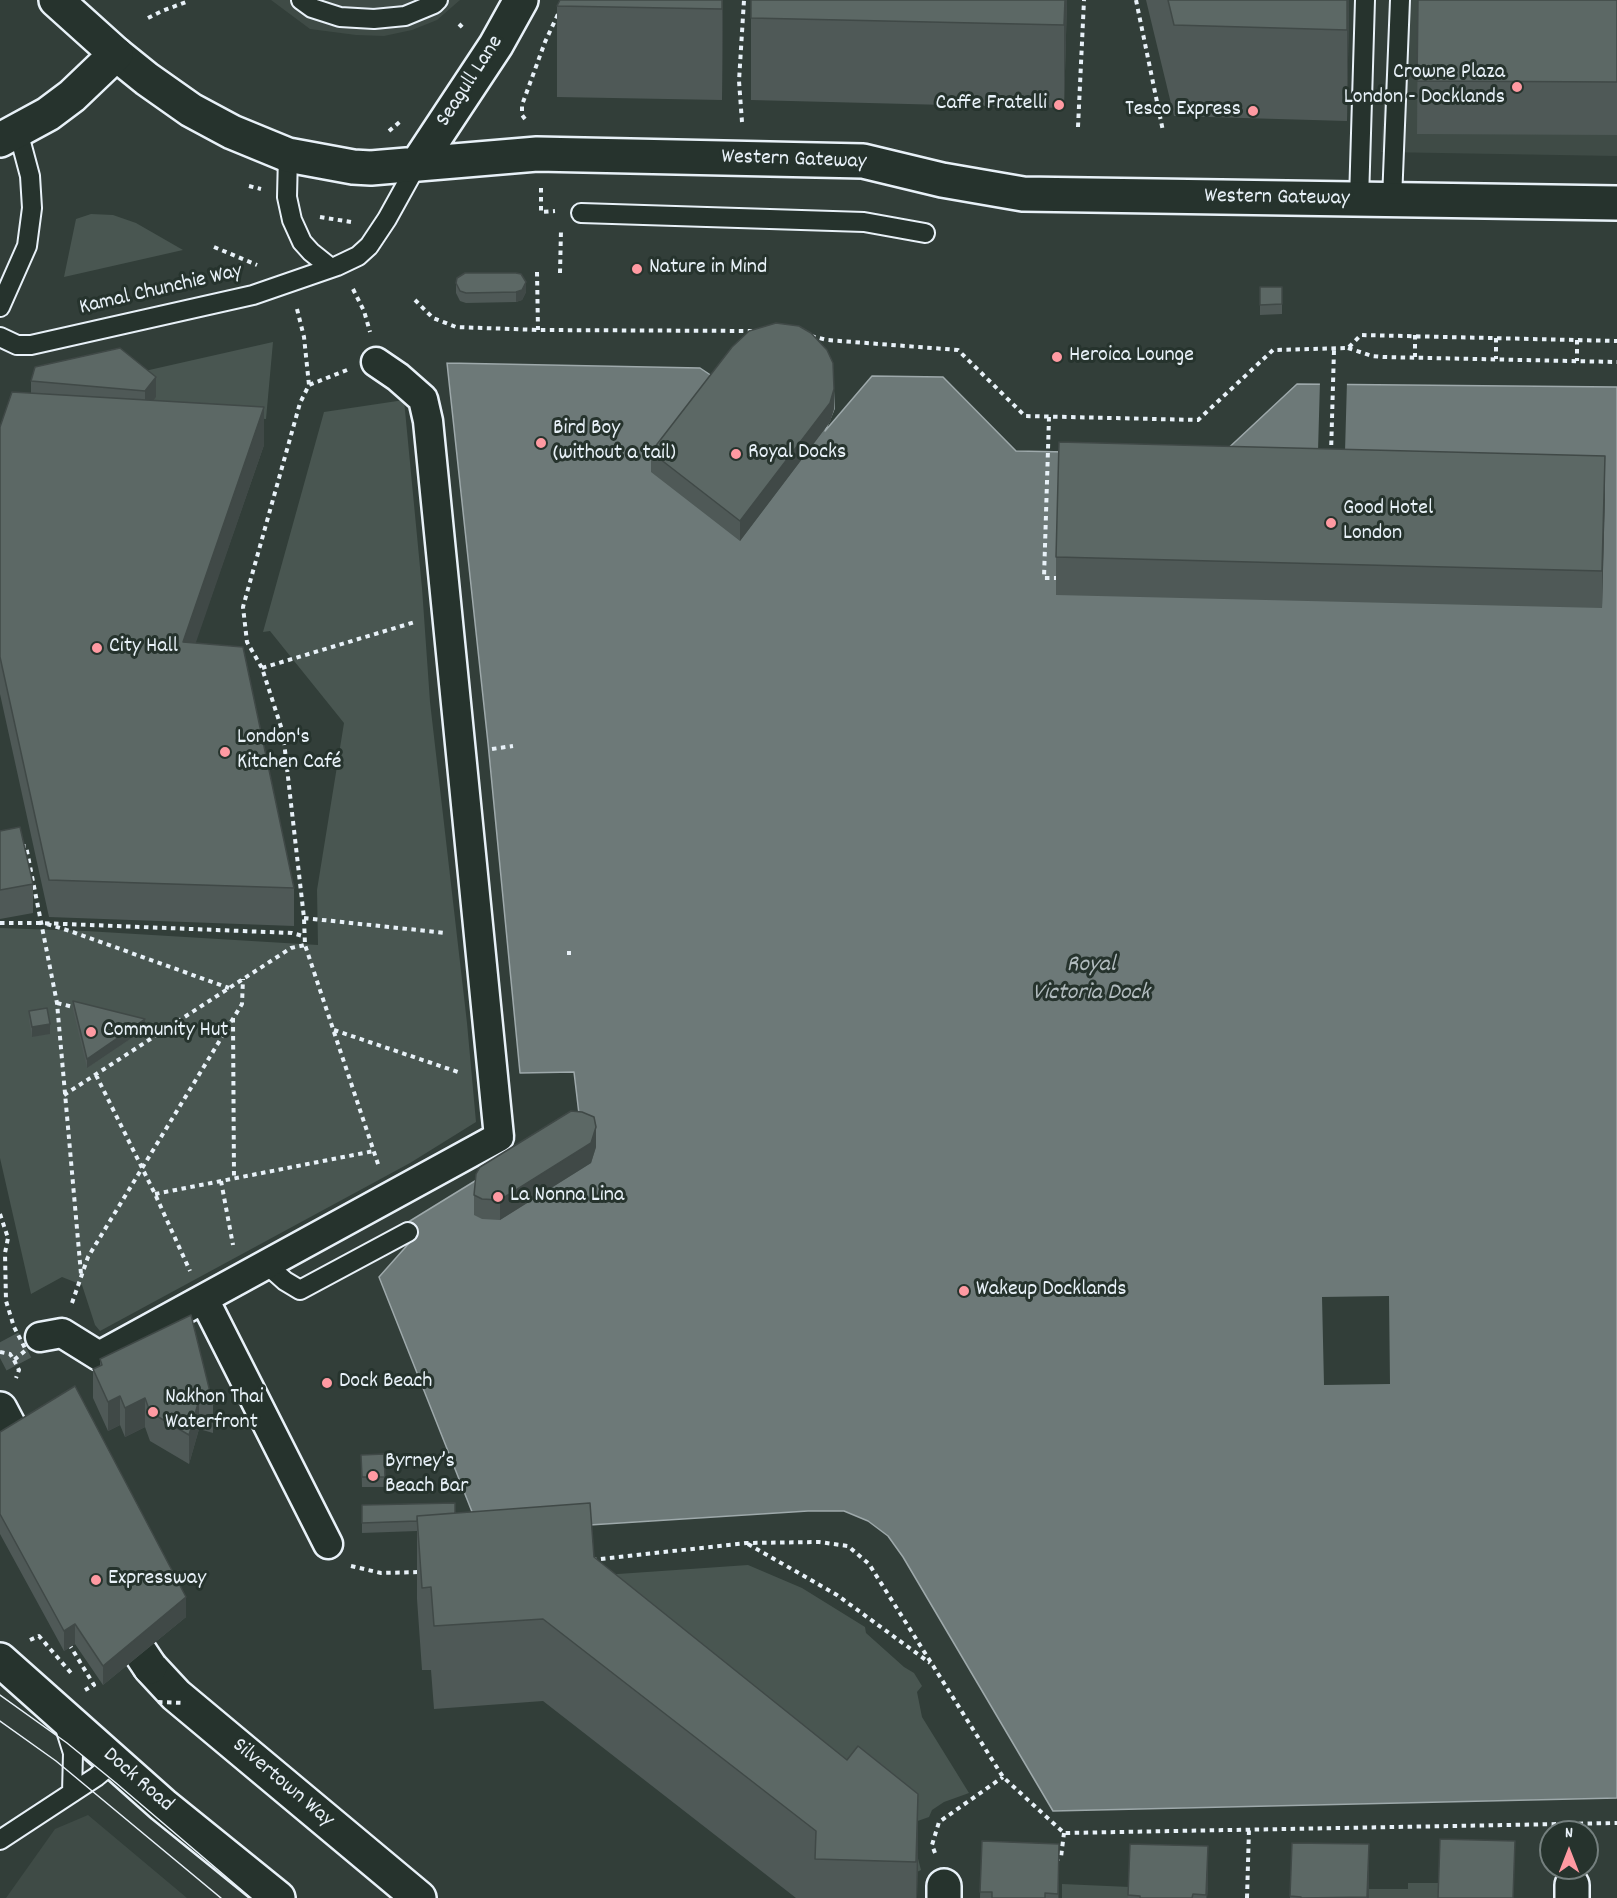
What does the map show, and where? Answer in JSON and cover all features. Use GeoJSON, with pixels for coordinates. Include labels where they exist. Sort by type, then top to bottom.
{"type":"FeatureCollection","features":[{"type":"Feature","properties":{"kind":"street","name":"Western Gateway"},"geometry":{"type":"LineString","coordinates":[[56,0],[147,80],[191,110],[232,132],[288,155],[319,162],[371,168],[537,154],[862,161],[942,180],[1023,194],[1617,203]]}},
{"type":"Feature","properties":{"kind":"street","name":"Seagull Lane"},"geometry":{"type":"LineString","coordinates":[[418,163],[496,45],[521,0]]}},
{"type":"Feature","properties":{"kind":"street"},"geometry":{"type":"LineString","coordinates":[[9,135],[48,114],[72,96],[116,54]]}},
{"type":"Feature","properties":{"kind":"street"},"geometry":{"type":"LineString","coordinates":[[40,1337],[62,1333],[99,1356],[199,1289],[266,1264],[499,1137],[428,421],[423,399],[398,377],[376,362]]}},
{"type":"Feature","properties":{"kind":"street"},"geometry":{"type":"LineString","coordinates":[[199,1289],[328,1544]]}},
{"type":"Feature","properties":{"kind":"street"},"geometry":{"type":"LineString","coordinates":[[0,1409],[43,1488]]}},
{"type":"Feature","properties":{"kind":"street","name":"Silvertown Way"},"geometry":{"type":"LineString","coordinates":[[99,1588],[144,1660],[176,1695],[419,1898]]}},
{"type":"Feature","properties":{"kind":"street","name":"Dock Road"},"geometry":{"type":"LineString","coordinates":[[0,1660],[163,1805],[278,1898]]}},
{"type":"Feature","properties":{"kind":"lane"},"geometry":{"type":"LineString","coordinates":[[301,0],[312,8],[340,17],[374,19],[405,15],[434,4],[438,0]]}},
{"type":"Feature","properties":{"kind":"lane"},"geometry":{"type":"LineString","coordinates":[[1359,200],[1365,0]]}},
{"type":"Feature","properties":{"kind":"lane"},"geometry":{"type":"LineString","coordinates":[[1392,200],[1400,0]]}},
{"type":"Feature","properties":{"kind":"lane"},"geometry":{"type":"LineString","coordinates":[[0,307],[27,246],[32,208],[30,176],[9,135]]}},
{"type":"Feature","properties":{"kind":"lane"},"geometry":{"type":"LineString","coordinates":[[288,155],[287,197],[292,220],[302,242],[332,268]]}},
{"type":"Feature","properties":{"kind":"lane","name":"Kamal Chunchie Way"},"geometry":{"type":"LineString","coordinates":[[0,337],[17,345],[30,345],[253,295],[332,268],[358,256],[369,246],[418,163]]}},
{"type":"Feature","properties":{"kind":"lane"},"geometry":{"type":"LineString","coordinates":[[581,213],[864,222],[925,233]]}},
{"type":"Feature","properties":{"kind":"lane"},"geometry":{"type":"LineString","coordinates":[[266,1264],[285,1281],[300,1290],[408,1232]]}},
{"type":"Feature","properties":{"kind":"lane"},"geometry":{"type":"LineString","coordinates":[[61,1715],[73,1753],[72,1793]]}},
{"type":"Feature","properties":{"kind":"lane"},"geometry":{"type":"LineString","coordinates":[[0,1840],[72,1793],[114,1762]]}},
{"type":"Feature","properties":{"kind":"path"},"geometry":{"type":"LineString","coordinates":[[742,123],[739,81],[744,0]]}},
{"type":"Feature","properties":{"kind":"path"},"geometry":{"type":"LineString","coordinates":[[1078,127],[1084,0]]}},
{"type":"Feature","properties":{"kind":"path"},"geometry":{"type":"LineString","coordinates":[[1136,0],[1164,131]]}},
{"type":"Feature","properties":{"kind":"path"},"geometry":{"type":"LineString","coordinates":[[148,18],[186,2]]}},
{"type":"Feature","properties":{"kind":"path","name":"Seagull Lane"},"geometry":{"type":"LineString","coordinates":[[522,115],[522,105],[545,42],[560,9]]}},
{"type":"Feature","properties":{"kind":"path"},"geometry":{"type":"LineString","coordinates":[[382,136],[405,118]]}},
{"type":"Feature","properties":{"kind":"path"},"geometry":{"type":"LineString","coordinates":[[541,188],[541,212],[555,211]]}},
{"type":"Feature","properties":{"kind":"path"},"geometry":{"type":"LineString","coordinates":[[318,217],[359,223]]}},
{"type":"Feature","properties":{"kind":"path"},"geometry":{"type":"LineString","coordinates":[[560,273],[561,224]]}},
{"type":"Feature","properties":{"kind":"path"},"geometry":{"type":"LineString","coordinates":[[214,247],[258,265]]}},
{"type":"Feature","properties":{"kind":"path"},"geometry":{"type":"LineString","coordinates":[[537,272],[538,330]]}},
{"type":"Feature","properties":{"kind":"path"},"geometry":{"type":"LineString","coordinates":[[415,300],[433,318],[456,327],[758,332]]}},
{"type":"Feature","properties":{"kind":"path"},"geometry":{"type":"LineString","coordinates":[[300,321],[309,385],[300,403],[243,607],[247,642],[262,668],[283,733],[305,945],[380,1168]]}},
{"type":"Feature","properties":{"kind":"path"},"geometry":{"type":"LineString","coordinates":[[804,334],[827,340],[958,350],[1025,417],[1198,420],[1273,350],[1348,348],[1372,356],[1617,362]]}},
{"type":"Feature","properties":{"kind":"path"},"geometry":{"type":"LineString","coordinates":[[1348,348],[1361,335],[1617,341]]}},
{"type":"Feature","properties":{"kind":"path"},"geometry":{"type":"LineString","coordinates":[[1415,335],[1415,357]]}},
{"type":"Feature","properties":{"kind":"path"},"geometry":{"type":"LineString","coordinates":[[1496,338],[1496,359]]}},
{"type":"Feature","properties":{"kind":"path"},"geometry":{"type":"LineString","coordinates":[[821,348],[827,340]]}},
{"type":"Feature","properties":{"kind":"path"},"geometry":{"type":"LineString","coordinates":[[1577,340],[1577,361]]}},
{"type":"Feature","properties":{"kind":"path"},"geometry":{"type":"LineString","coordinates":[[1331,463],[1334,350]]}},
{"type":"Feature","properties":{"kind":"path"},"geometry":{"type":"LineString","coordinates":[[309,385],[357,366],[376,362]]}},
{"type":"Feature","properties":{"kind":"path"},"geometry":{"type":"LineString","coordinates":[[1049,417],[1044,578],[1062,578]]}},
{"type":"Feature","properties":{"kind":"path"},"geometry":{"type":"LineString","coordinates":[[262,668],[424,619]]}},
{"type":"Feature","properties":{"kind":"path"},"geometry":{"type":"LineString","coordinates":[[241,649],[247,642]]}},
{"type":"Feature","properties":{"kind":"path"},"geometry":{"type":"LineString","coordinates":[[507,747],[513,746]]}},
{"type":"Feature","properties":{"kind":"path"},"geometry":{"type":"LineString","coordinates":[[18,846],[26,846],[57,1003],[81,1274],[88,1257],[242,1004],[243,979]]}},
{"type":"Feature","properties":{"kind":"path"},"geometry":{"type":"LineString","coordinates":[[304,918],[456,935]]}},
{"type":"Feature","properties":{"kind":"path"},"geometry":{"type":"LineString","coordinates":[[0,923],[292,933],[303,936]]}},
{"type":"Feature","properties":{"kind":"path"},"geometry":{"type":"LineString","coordinates":[[40,923],[70,931],[229,988]]}},
{"type":"Feature","properties":{"kind":"path"},"geometry":{"type":"LineString","coordinates":[[64,1095],[291,948],[305,945]]}},
{"type":"Feature","properties":{"kind":"path"},"geometry":{"type":"LineString","coordinates":[[57,1003],[82,1009]]}},
{"type":"Feature","properties":{"kind":"path"},"geometry":{"type":"LineString","coordinates":[[233,1017],[234,1179]]}},
{"type":"Feature","properties":{"kind":"path"},"geometry":{"type":"LineString","coordinates":[[133,1023],[164,1031]]}},
{"type":"Feature","properties":{"kind":"path"},"geometry":{"type":"LineString","coordinates":[[333,1030],[469,1076]]}},
{"type":"Feature","properties":{"kind":"path"},"geometry":{"type":"LineString","coordinates":[[95,1075],[155,1194],[199,1289]]}},
{"type":"Feature","properties":{"kind":"path"},"geometry":{"type":"LineString","coordinates":[[155,1194],[374,1151]]}},
{"type":"Feature","properties":{"kind":"path"},"geometry":{"type":"LineString","coordinates":[[221,1181],[234,1246]]}},
{"type":"Feature","properties":{"kind":"path"},"geometry":{"type":"LineString","coordinates":[[0,1214],[8,1238],[5,1253],[6,1301],[14,1327],[26,1350],[14,1360],[10,1354],[0,1352]]}},
{"type":"Feature","properties":{"kind":"path"},"geometry":{"type":"LineString","coordinates":[[590,1560],[746,1543],[819,1542],[848,1546],[869,1564],[1003,1777],[1064,1833],[1539,1824]]}},
{"type":"Feature","properties":{"kind":"path"},"geometry":{"type":"LineString","coordinates":[[746,1543],[837,1595],[933,1665]]}},
{"type":"Feature","properties":{"kind":"path"},"geometry":{"type":"LineString","coordinates":[[351,1566],[381,1574],[426,1572]]}},
{"type":"Feature","properties":{"kind":"path"},"geometry":{"type":"LineString","coordinates":[[29,1641],[39,1636],[65,1667]]}},
{"type":"Feature","properties":{"kind":"path"},"geometry":{"type":"LineString","coordinates":[[65,1637],[94,1685],[86,1690],[83,1686]]}},
{"type":"Feature","properties":{"kind":"path"},"geometry":{"type":"LineString","coordinates":[[944,1892],[932,1845],[939,1822],[1003,1777]]}},
{"type":"Feature","properties":{"kind":"path"},"geometry":{"type":"LineString","coordinates":[[1599,1823],[1617,1823]]}},
{"type":"Feature","properties":{"kind":"path"},"geometry":{"type":"LineString","coordinates":[[1248,1829],[1248,1898]]}},
{"type":"Feature","properties":{"kind":"path"},"geometry":{"type":"LineString","coordinates":[[1053,1862],[1061,1857],[1064,1833]]}},
{"type":"Feature","properties":{"kind":"shaded area"},"geometry":{"type":"Polygon","coordinates":[[[271,0],[460,0],[437,20],[412,30],[384,36],[310,29],[271,0]]]}},
{"type":"Feature","properties":{"kind":"shaded area","name":"Crowne Plaza London - Docklands"},"geometry":{"type":"Polygon","coordinates":[[[1390,0],[1617,0],[1617,156],[1381,152],[1390,0]]]}},
{"type":"Feature","properties":{"kind":"shaded area"},"geometry":{"type":"Polygon","coordinates":[[[91,214],[113,215],[136,223],[183,250],[64,277],[76,219],[91,214]]]}},
{"type":"Feature","properties":{"kind":"shaded area"},"geometry":{"type":"Polygon","coordinates":[[[273,342],[266,419],[145,411],[127,375],[273,342]]]}},
{"type":"Feature","properties":{"kind":"shaded area"},"geometry":{"type":"Polygon","coordinates":[[[404,400],[422,588],[430,702],[467,1023],[476,1122],[410,1163],[100,1331],[95,1325],[82,1285],[62,1277],[31,1294],[0,1158],[0,928],[318,945],[317,890],[344,723],[270,631],[263,632],[324,412],[404,400]]]}},
{"type":"Feature","properties":{"kind":"shaded area"},"geometry":{"type":"Polygon","coordinates":[[[748,1565],[802,1588],[865,1627],[866,1633],[914,1673],[922,1686],[917,1692],[922,1717],[969,1793],[944,1802],[932,1810],[929,1817],[909,1824],[921,1870],[917,1872],[589,1576],[748,1565]]]}},
{"type":"Feature","properties":{"kind":"shaded area"},"geometry":{"type":"Polygon","coordinates":[[[88,1815],[187,1898],[6,1898],[55,1829],[88,1815]]]}},
{"type":"Feature","properties":{"kind":"shaded area"},"geometry":{"type":"Polygon","coordinates":[[[1408,1883],[1440,1883],[1439,1898],[1368,1898],[1369,1889],[1408,1889],[1408,1883]]]}},
{"type":"Feature","properties":{"kind":"shaded area"},"geometry":{"type":"Polygon","coordinates":[[[1062,1884],[1130,1887],[1129,1898],[1062,1898],[1062,1884]]]}},
{"type":"Feature","properties":{"kind":"water","name":"Royal Victoria Dock"},"geometry":{"type":"Polygon","coordinates":[[[447,363],[700,368],[721,382],[833,383],[834,409],[825,431],[872,376],[943,377],[1016,451],[1221,455],[1297,384],[1617,387],[1617,1798],[1053,1811],[903,1557],[888,1536],[868,1521],[844,1511],[808,1511],[480,1532],[379,1277],[411,1241],[405,1224],[579,1114],[574,1072],[520,1073],[488,743],[447,363]]]}},
{"type":"Feature","properties":{"kind":"pier"},"geometry":{"type":"Polygon","coordinates":[[[1320,381],[1347,381],[1344,487],[1317,486],[1320,381]]]}},
{"type":"Feature","properties":{"kind":"pier"},"geometry":{"type":"Polygon","coordinates":[[[1389,1296],[1390,1384],[1324,1385],[1322,1297],[1389,1296]]]}},
{"type":"Feature","properties":{"kind":"building"},"geometry":{"type":"Polygon","coordinates":[[[560,0],[722,0],[722,9],[557,6],[560,0]]]}},
{"type":"Feature","properties":{"kind":"building"},"geometry":{"type":"Polygon","coordinates":[[[751,0],[1065,0],[1064,25],[751,18],[751,0]]]}},
{"type":"Feature","properties":{"kind":"building"},"geometry":{"type":"Polygon","coordinates":[[[1168,0],[1347,0],[1347,30],[1174,25],[1168,0]]]}},
{"type":"Feature","properties":{"kind":"building"},"geometry":{"type":"Polygon","coordinates":[[[1418,0],[1617,0],[1617,82],[1417,81],[1418,0]]]}},
{"type":"Feature","properties":{"kind":"building"},"geometry":{"type":"Polygon","coordinates":[[[465,273],[516,273],[521,274],[526,282],[522,290],[516,292],[466,293],[460,291],[456,283],[457,278],[465,273]]]}},
{"type":"Feature","properties":{"kind":"building"},"geometry":{"type":"Polygon","coordinates":[[[1260,287],[1282,287],[1282,304],[1260,305],[1260,287]]]}},
{"type":"Feature","properties":{"kind":"building","name":"Royal Docks"},"geometry":{"type":"Polygon","coordinates":[[[776,323],[799,326],[811,333],[827,350],[833,363],[834,389],[830,403],[740,521],[651,452],[732,347],[749,331],[776,323]]]}},
{"type":"Feature","properties":{"kind":"building"},"geometry":{"type":"Polygon","coordinates":[[[120,348],[156,377],[145,391],[31,381],[35,367],[120,348]]]}},
{"type":"Feature","properties":{"kind":"building","name":"City Hall"},"geometry":{"type":"Polygon","coordinates":[[[12,392],[264,407],[183,642],[243,647],[294,888],[49,880],[0,657],[0,427],[12,392]]]}},
{"type":"Feature","properties":{"kind":"building","name":"Good Hotel London"},"geometry":{"type":"Polygon","coordinates":[[[1059,442],[1605,456],[1602,571],[1056,557],[1059,442]]]}},
{"type":"Feature","properties":{"kind":"building"},"geometry":{"type":"Polygon","coordinates":[[[20,827],[33,884],[0,890],[0,831],[20,827]]]}},
{"type":"Feature","properties":{"kind":"building"},"geometry":{"type":"Polygon","coordinates":[[[73,1001],[145,1019],[87,1059],[73,1001]]]}},
{"type":"Feature","properties":{"kind":"building"},"geometry":{"type":"Polygon","coordinates":[[[47,1008],[50,1024],[32,1027],[29,1011],[47,1008]]]}},
{"type":"Feature","properties":{"kind":"building"},"geometry":{"type":"Polygon","coordinates":[[[571,1111],[582,1112],[594,1117],[596,1127],[591,1143],[500,1200],[482,1199],[474,1195],[476,1174],[480,1167],[571,1111]]]}},
{"type":"Feature","properties":{"kind":"building"},"geometry":{"type":"Polygon","coordinates":[[[191,1315],[213,1404],[199,1400],[189,1435],[150,1412],[145,1398],[125,1408],[120,1396],[108,1402],[93,1369],[102,1365],[100,1359],[191,1315]]]}},
{"type":"Feature","properties":{"kind":"building","name":"Expressway"},"geometry":{"type":"Polygon","coordinates":[[[75,1386],[186,1597],[103,1666],[75,1624],[64,1631],[0,1514],[0,1432],[75,1386]]]}},
{"type":"Feature","properties":{"kind":"building"},"geometry":{"type":"Polygon","coordinates":[[[384,1454],[385,1477],[362,1477],[361,1455],[384,1454]]]}},
{"type":"Feature","properties":{"kind":"building"},"geometry":{"type":"Polygon","coordinates":[[[455,1503],[455,1513],[417,1516],[417,1521],[362,1523],[362,1505],[455,1503]]]}},
{"type":"Feature","properties":{"kind":"building"},"geometry":{"type":"Polygon","coordinates":[[[590,1503],[594,1557],[847,1760],[858,1746],[918,1794],[916,1862],[815,1859],[816,1831],[543,1619],[434,1626],[431,1587],[422,1588],[417,1516],[590,1503]]]}},
{"type":"Feature","properties":{"kind":"building"},"geometry":{"type":"Polygon","coordinates":[[[1440,1839],[1515,1841],[1513,1898],[1438,1898],[1440,1839]]]}},
{"type":"Feature","properties":{"kind":"building"},"geometry":{"type":"Polygon","coordinates":[[[982,1841],[1059,1844],[1058,1894],[1045,1893],[1045,1898],[992,1898],[992,1892],[980,1892],[982,1841]]]}},
{"type":"Feature","properties":{"kind":"building"},"geometry":{"type":"Polygon","coordinates":[[[1292,1843],[1369,1844],[1367,1897],[1301,1898],[1290,1896],[1292,1843]]]}},
{"type":"Feature","properties":{"kind":"building"},"geometry":{"type":"Polygon","coordinates":[[[1130,1844],[1208,1846],[1206,1895],[1193,1894],[1192,1898],[1140,1898],[1140,1896],[1128,1895],[1130,1844]]]}},
{"type":"Feature","properties":{"kind":"tunnel"},"geometry":{"type":"LineString","coordinates":[[0,1358],[40,1337]]}},
{"type":"Feature","properties":{"kind":"tram line"},"geometry":{"type":"LineString","coordinates":[[0,1695],[67,1743],[251,1898]]}},
{"type":"Feature","properties":{"kind":"tram line"},"geometry":{"type":"LineString","coordinates":[[0,1721],[56,1761],[221,1898]]}},
{"type":"Feature","properties":{"kind":"place","name":"Crowne Plaza London - Docklands"},"geometry":{"type":"Point","coordinates":[1517,87]}},
{"type":"Feature","properties":{"kind":"place","name":"Caffe Fratelli"},"geometry":{"type":"Point","coordinates":[1059,105]}},
{"type":"Feature","properties":{"kind":"place","name":"Tesco Express"},"geometry":{"type":"Point","coordinates":[1253,111]}},
{"type":"Feature","properties":{"kind":"place","name":"Nature in Mind"},"geometry":{"type":"Point","coordinates":[637,269]}},
{"type":"Feature","properties":{"kind":"place","name":"Heroica Lounge"},"geometry":{"type":"Point","coordinates":[1057,357]}},
{"type":"Feature","properties":{"kind":"place","name":"Bird Boy (without a tail)"},"geometry":{"type":"Point","coordinates":[541,443]}},
{"type":"Feature","properties":{"kind":"place","name":"Royal Docks"},"geometry":{"type":"Point","coordinates":[736,454]}},
{"type":"Feature","properties":{"kind":"place","name":"Good Hotel London"},"geometry":{"type":"Point","coordinates":[1331,523]}},
{"type":"Feature","properties":{"kind":"place","name":"City Hall"},"geometry":{"type":"Point","coordinates":[97,648]}},
{"type":"Feature","properties":{"kind":"place","name":"London's Kitchen Café"},"geometry":{"type":"Point","coordinates":[225,752]}},
{"type":"Feature","properties":{"kind":"place","name":"Community Hut"},"geometry":{"type":"Point","coordinates":[91,1032]}},
{"type":"Feature","properties":{"kind":"place","name":"La Nonna Lina"},"geometry":{"type":"Point","coordinates":[498,1197]}},
{"type":"Feature","properties":{"kind":"place","name":"Wakeup Docklands"},"geometry":{"type":"Point","coordinates":[964,1291]}},
{"type":"Feature","properties":{"kind":"place","name":"Dock Beach"},"geometry":{"type":"Point","coordinates":[327,1383]}},
{"type":"Feature","properties":{"kind":"place","name":"Nakhon Thai Waterfront"},"geometry":{"type":"Point","coordinates":[153,1412]}},
{"type":"Feature","properties":{"kind":"place","name":"Byrney’s Beach Bar"},"geometry":{"type":"Point","coordinates":[373,1476]}},
{"type":"Feature","properties":{"kind":"place","name":"Expressway"},"geometry":{"type":"Point","coordinates":[96,1580]}}]}
